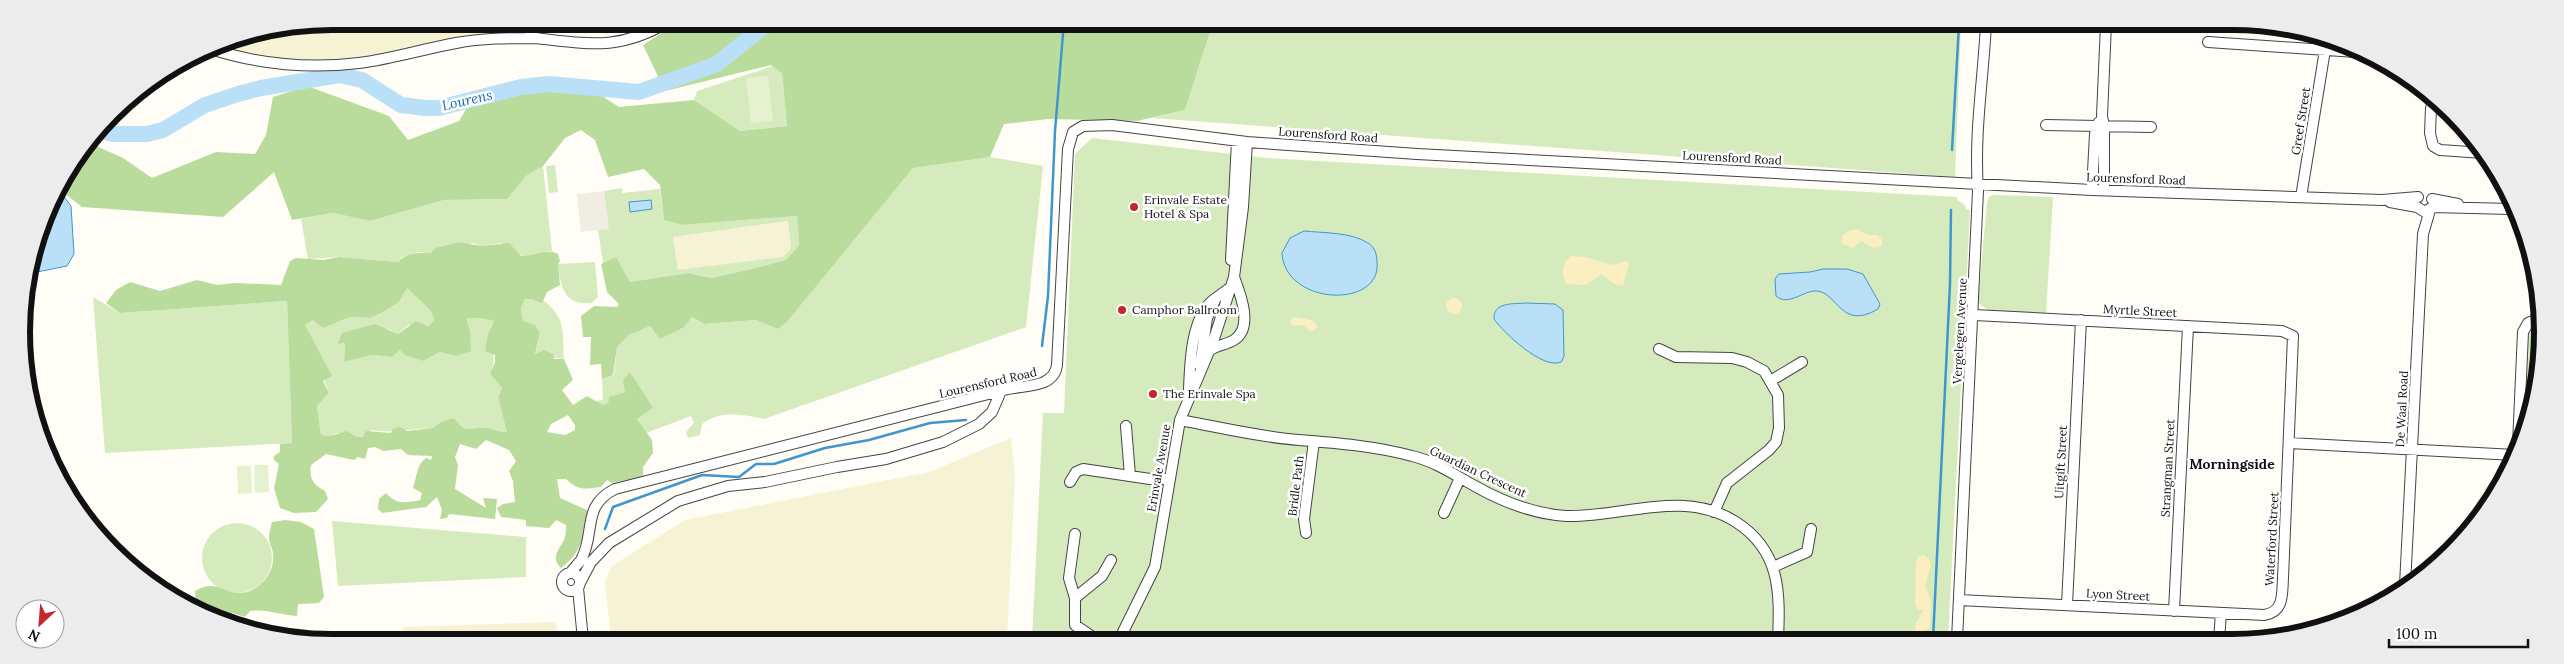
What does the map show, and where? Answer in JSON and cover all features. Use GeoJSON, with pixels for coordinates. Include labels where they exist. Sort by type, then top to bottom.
{"type":"FeatureCollection","features":[{"type":"Feature","properties":{"kind":"street"},"geometry":{"type":"LineString","coordinates":[[530,30],[535,38]]}},
{"type":"Feature","properties":{"kind":"street"},"geometry":{"type":"LineString","coordinates":[[221,51],[242,57],[315,66],[383,59],[458,43],[500,38],[535,38],[604,44],[633,39],[652,30]]}},
{"type":"Feature","properties":{"kind":"street","name":"Vergelegen Avenue"},"geometry":{"type":"LineString","coordinates":[[1957,634],[1974,315],[1978,183],[1976,174],[1976,119],[1982,82],[1986,30]]}},
{"type":"Feature","properties":{"kind":"street"},"geometry":{"type":"LineString","coordinates":[[2092,190],[2102,116],[2106,30]]}},
{"type":"Feature","properties":{"kind":"street"},"geometry":{"type":"LineString","coordinates":[[2208,42],[2343,51]]}},
{"type":"Feature","properties":{"kind":"street","name":"Greef Street"},"geometry":{"type":"LineString","coordinates":[[2301,197],[2325,50]]}},
{"type":"Feature","properties":{"kind":"street"},"geometry":{"type":"LineString","coordinates":[[2431,108],[2430,133],[2433,146],[2440,150],[2475,152]]}},
{"type":"Feature","properties":{"kind":"street","name":"Lourensford Road"},"geometry":{"type":"LineString","coordinates":[[571,572],[581,559],[592,513],[598,500],[615,489],[1001,391],[1050,381],[1056,373],[1068,149],[1071,136],[1076,128],[1090,125],[1112,125],[1242,141],[1408,154],[2092,190],[2382,200],[2418,205]]}},
{"type":"Feature","properties":{"kind":"street"},"geometry":{"type":"LineString","coordinates":[[2046,125],[2151,127]]}},
{"type":"Feature","properties":{"kind":"street"},"geometry":{"type":"LineString","coordinates":[[2101,127],[2104,190]]}},
{"type":"Feature","properties":{"kind":"street","name":"Erinvale Avenue"},"geometry":{"type":"LineString","coordinates":[[1122,634],[1155,568],[1180,420],[1209,351],[1233,278],[1243,207],[1242,141]]}},
{"type":"Feature","properties":{"kind":"street"},"geometry":{"type":"LineString","coordinates":[[2432,205],[2428,195],[2418,205],[2425,212],[2432,205],[2508,209]]}},
{"type":"Feature","properties":{"kind":"street","name":"De Waal Road"},"geometry":{"type":"LineString","coordinates":[[2406,579],[2423,234],[2418,205]]}},
{"type":"Feature","properties":{"kind":"street","name":"De Waal Road"},"geometry":{"type":"LineString","coordinates":[[2423,234],[2432,205]]}},
{"type":"Feature","properties":{"kind":"street"},"geometry":{"type":"LineString","coordinates":[[1189,398],[1194,339],[1205,308],[1233,278],[1245,307],[1240,332],[1235,340],[1209,351]]}},
{"type":"Feature","properties":{"kind":"street"},"geometry":{"type":"LineString","coordinates":[[1199,374],[1205,324],[1216,298]]}},
{"type":"Feature","properties":{"kind":"street","name":"Myrtle Street"},"geometry":{"type":"LineString","coordinates":[[1974,315],[2282,331],[2293,336],[2294,347]]}},
{"type":"Feature","properties":{"kind":"street","name":"Uitgift Street"},"geometry":{"type":"LineString","coordinates":[[2067,605],[2080,320]]}},
{"type":"Feature","properties":{"kind":"street"},"geometry":{"type":"LineString","coordinates":[[2519,427],[2523,332],[2528,323],[2533,320]]}},
{"type":"Feature","properties":{"kind":"street","name":"Strangman Street"},"geometry":{"type":"LineString","coordinates":[[2174,611],[2188,326]]}},
{"type":"Feature","properties":{"kind":"street","name":"Waterford Street"},"geometry":{"type":"LineString","coordinates":[[2276,612],[2282,599],[2294,347]]}},
{"type":"Feature","properties":{"kind":"street"},"geometry":{"type":"LineString","coordinates":[[1659,349],[1676,357],[1740,360],[1757,366],[1772,380],[1779,400],[1779,428],[1776,442],[1770,450],[1727,483],[1714,512]]}},
{"type":"Feature","properties":{"kind":"street"},"geometry":{"type":"LineString","coordinates":[[1772,380],[1802,362]]}},
{"type":"Feature","properties":{"kind":"street"},"geometry":{"type":"LineString","coordinates":[[583,634],[579,584],[575,573],[571,572],[563,576],[562,584],[567,590],[579,584],[591,562],[609,543],[678,501],[728,486],[765,482],[837,466],[886,459],[943,442],[979,424],[992,412],[1001,391]]}},
{"type":"Feature","properties":{"kind":"street","name":"Guardian Crescent"},"geometry":{"type":"LineString","coordinates":[[1180,420],[1261,435],[1338,442],[1414,456],[1523,508],[1553,515],[1590,515],[1647,506],[1692,508],[1714,512],[1735,522],[1752,534],[1773,567],[1780,598],[1778,634]]}},
{"type":"Feature","properties":{"kind":"street"},"geometry":{"type":"LineString","coordinates":[[1126,426],[1130,476]]}},
{"type":"Feature","properties":{"kind":"street","name":"Bridle Path"},"geometry":{"type":"LineString","coordinates":[[1306,533],[1304,519],[1314,441]]}},
{"type":"Feature","properties":{"kind":"street"},"geometry":{"type":"LineString","coordinates":[[2289,443],[2508,455]]}},
{"type":"Feature","properties":{"kind":"street"},"geometry":{"type":"LineString","coordinates":[[1070,482],[1074,474],[1080,470],[1169,479]]}},
{"type":"Feature","properties":{"kind":"street"},"geometry":{"type":"LineString","coordinates":[[1444,513],[1460,478]]}},
{"type":"Feature","properties":{"kind":"street"},"geometry":{"type":"LineString","coordinates":[[1773,567],[1807,552],[1811,529]]}},
{"type":"Feature","properties":{"kind":"street"},"geometry":{"type":"LineString","coordinates":[[1075,534],[1069,578],[1075,598],[1075,625],[1088,634]]}},
{"type":"Feature","properties":{"kind":"street"},"geometry":{"type":"LineString","coordinates":[[1075,598],[1102,576],[1111,560]]}},
{"type":"Feature","properties":{"kind":"street","name":"Lyon Street"},"geometry":{"type":"LineString","coordinates":[[1959,600],[2264,615],[2276,612]]}},
{"type":"Feature","properties":{"kind":"street"},"geometry":{"type":"LineString","coordinates":[[2219,634],[2221,613]]}},
{"type":"Feature","properties":{"kind":"shaded area"},"geometry":{"type":"Polygon","coordinates":[[[332,30],[540,30],[541,35],[360,60],[315,63],[248,56],[226,49],[273,36],[332,30]]]}},
{"type":"Feature","properties":{"kind":"shaded area"},"geometry":{"type":"Polygon","coordinates":[[[604,191],[609,229],[581,232],[577,194],[604,191]]]}},
{"type":"Feature","properties":{"kind":"shaded area"},"geometry":{"type":"Polygon","coordinates":[[[788,221],[791,248],[783,257],[678,271],[673,237],[788,221]]]}},
{"type":"Feature","properties":{"kind":"shaded area"},"geometry":{"type":"Polygon","coordinates":[[[1011,438],[1015,475],[1007,634],[610,634],[605,582],[612,566],[685,520],[929,472],[1011,438]]]}},
{"type":"Feature","properties":{"kind":"shaded area"},"geometry":{"type":"Polygon","coordinates":[[[555,622],[559,634],[402,634],[403,627],[555,622]]]}},
{"type":"Feature","properties":{"kind":"green space"},"geometry":{"type":"Polygon","coordinates":[[[666,30],[1215,30],[1210,32],[1185,110],[1137,121],[1048,119],[1004,124],[990,157],[913,168],[787,322],[778,329],[756,320],[704,324],[692,317],[684,327],[660,339],[650,326],[629,335],[617,347],[613,375],[602,379],[601,364],[590,365],[591,337],[583,337],[581,316],[594,306],[617,307],[619,304],[607,292],[601,264],[616,257],[630,282],[688,273],[711,278],[752,269],[786,260],[799,245],[797,216],[682,225],[664,220],[660,185],[644,169],[608,177],[595,140],[581,130],[565,138],[543,166],[526,176],[507,199],[444,200],[370,221],[333,213],[292,220],[274,172],[223,217],[82,207],[64,193],[94,145],[123,158],[152,178],[216,152],[255,154],[266,135],[273,97],[307,86],[389,116],[408,140],[459,121],[468,106],[509,95],[542,91],[599,94],[619,107],[694,100],[740,131],[787,126],[782,73],[771,65],[665,91],[643,45],[666,30]]]}},
{"type":"Feature","properties":{"kind":"green space"},"geometry":{"type":"Polygon","coordinates":[[[1215,30],[1961,30],[1955,177],[1152,118],[1185,110],[1210,32],[1215,30]]]}},
{"type":"Feature","properties":{"kind":"green space"},"geometry":{"type":"Polygon","coordinates":[[[773,66],[782,73],[787,126],[740,131],[694,100],[697,91],[773,66]]]}},
{"type":"Feature","properties":{"kind":"green space"},"geometry":{"type":"Polygon","coordinates":[[[768,76],[773,121],[751,123],[746,78],[768,76]]]}},
{"type":"Feature","properties":{"kind":"green space"},"geometry":{"type":"Polygon","coordinates":[[[1092,138],[1267,158],[1957,197],[1957,200],[1964,204],[1966,209],[1970,210],[1948,634],[1032,634],[1043,413],[1064,413],[1075,154],[1092,138]]]}},
{"type":"Feature","properties":{"kind":"green space"},"geometry":{"type":"Polygon","coordinates":[[[990,157],[1043,166],[1026,327],[764,419],[732,414],[717,417],[702,424],[700,435],[688,438],[686,432],[694,423],[691,416],[646,433],[637,419],[653,408],[625,392],[609,397],[608,403],[603,405],[595,401],[603,400],[602,379],[614,375],[617,347],[629,335],[650,326],[660,338],[683,327],[692,317],[704,324],[756,320],[778,329],[787,322],[913,168],[990,157]]]}},
{"type":"Feature","properties":{"kind":"green space"},"geometry":{"type":"Polygon","coordinates":[[[555,165],[558,192],[549,193],[546,166],[555,165]]]}},
{"type":"Feature","properties":{"kind":"green space"},"geometry":{"type":"Polygon","coordinates":[[[543,166],[552,251],[527,257],[518,254],[501,243],[481,246],[473,243],[431,253],[419,252],[402,257],[398,262],[339,257],[308,259],[301,219],[333,213],[370,221],[444,200],[507,199],[526,176],[543,166]]]}},
{"type":"Feature","properties":{"kind":"green space"},"geometry":{"type":"Polygon","coordinates":[[[622,188],[622,193],[660,189],[664,220],[682,225],[797,216],[799,245],[786,260],[711,278],[688,273],[630,282],[616,258],[603,263],[598,230],[608,228],[604,191],[622,188]],[[788,221],[673,237],[678,270],[783,257],[791,248],[788,221]]]}},
{"type":"Feature","properties":{"kind":"green space"},"geometry":{"type":"Polygon","coordinates":[[[1993,195],[2053,197],[2046,314],[1988,310],[1978,303],[1987,202],[1989,197],[1993,195]]]}},
{"type":"Feature","properties":{"kind":"green space"},"geometry":{"type":"Polygon","coordinates":[[[459,242],[481,246],[509,243],[521,256],[545,252],[558,254],[560,261],[558,264],[560,285],[547,292],[542,303],[525,299],[521,308],[523,321],[535,325],[540,333],[535,354],[544,350],[553,354],[554,359],[564,359],[573,380],[562,390],[573,405],[587,396],[603,405],[608,403],[609,397],[625,392],[623,380],[630,372],[653,408],[637,419],[652,440],[653,453],[643,467],[643,477],[612,483],[607,480],[601,487],[586,489],[575,486],[566,479],[557,479],[560,498],[589,511],[581,543],[569,562],[561,568],[556,558],[565,538],[566,525],[556,520],[549,528],[526,526],[526,520],[501,517],[497,508],[503,504],[515,502],[513,481],[509,471],[516,461],[509,450],[486,440],[476,449],[460,444],[455,457],[458,465],[455,489],[486,508],[483,498],[497,499],[495,519],[449,514],[447,518],[440,519],[442,510],[437,497],[426,507],[382,513],[378,509],[379,499],[386,493],[394,500],[402,502],[420,500],[422,493],[413,488],[417,472],[420,464],[426,458],[431,460],[432,456],[408,455],[401,449],[383,451],[375,447],[368,448],[365,459],[358,457],[354,460],[326,454],[311,465],[313,481],[325,491],[328,499],[316,512],[294,513],[280,508],[274,488],[279,464],[274,460],[274,456],[280,452],[280,444],[292,443],[287,301],[120,313],[106,303],[116,290],[130,282],[160,291],[197,280],[217,285],[235,283],[281,285],[290,261],[296,258],[323,260],[339,257],[398,262],[404,257],[413,254],[431,253],[435,248],[459,242]],[[407,288],[399,302],[370,318],[350,317],[323,328],[313,320],[305,325],[332,376],[323,381],[329,393],[317,406],[321,435],[330,436],[347,431],[355,436],[363,437],[366,431],[391,433],[393,429],[400,427],[407,431],[433,428],[441,422],[454,418],[458,424],[466,429],[487,428],[507,432],[498,397],[502,388],[490,374],[495,362],[495,355],[485,351],[488,334],[494,321],[466,318],[470,331],[471,351],[455,356],[440,352],[423,361],[405,355],[400,350],[392,357],[372,355],[344,362],[345,343],[338,344],[342,333],[375,324],[398,334],[416,321],[428,326],[434,320],[431,311],[407,288]],[[568,415],[551,424],[547,432],[565,435],[575,430],[575,425],[568,415]]]}},
{"type":"Feature","properties":{"kind":"green space"},"geometry":{"type":"Polygon","coordinates":[[[595,262],[598,297],[591,303],[582,303],[569,298],[562,286],[558,264],[595,262]]]}},
{"type":"Feature","properties":{"kind":"green space"},"geometry":{"type":"Polygon","coordinates":[[[407,288],[431,311],[434,320],[427,326],[408,325],[398,334],[389,329],[339,344],[345,343],[344,362],[372,355],[392,357],[400,350],[423,361],[440,352],[455,356],[470,331],[465,318],[480,318],[494,321],[488,334],[494,359],[490,374],[502,388],[498,397],[508,432],[495,432],[486,428],[470,430],[441,422],[434,428],[388,431],[372,430],[364,437],[337,433],[330,436],[321,435],[317,406],[329,393],[305,325],[313,320],[336,323],[350,317],[370,318],[399,302],[407,288]]]}},
{"type":"Feature","properties":{"kind":"green space"},"geometry":{"type":"Polygon","coordinates":[[[93,297],[120,313],[287,301],[292,443],[105,453],[93,297]]]}},
{"type":"Feature","properties":{"kind":"green space"},"geometry":{"type":"Polygon","coordinates":[[[525,299],[541,302],[543,300],[556,313],[562,326],[564,359],[535,355],[540,333],[535,325],[523,321],[521,308],[525,299]]]}},
{"type":"Feature","properties":{"kind":"green space"},"geometry":{"type":"Polygon","coordinates":[[[2534,327],[2533,352],[2525,406],[2528,336],[2531,328],[2534,327]]]}},
{"type":"Feature","properties":{"kind":"green space"},"geometry":{"type":"Polygon","coordinates":[[[254,465],[268,465],[269,492],[255,493],[254,465]]]}},
{"type":"Feature","properties":{"kind":"green space"},"geometry":{"type":"Polygon","coordinates":[[[237,466],[251,466],[252,493],[238,494],[237,466]]]}},
{"type":"Feature","properties":{"kind":"green space"},"geometry":{"type":"Polygon","coordinates":[[[285,520],[301,522],[314,529],[324,597],[319,603],[298,604],[297,616],[268,611],[250,611],[245,617],[232,613],[229,616],[196,602],[195,591],[204,587],[218,587],[237,593],[254,589],[263,582],[273,564],[273,553],[269,542],[272,522],[285,520]]]}},
{"type":"Feature","properties":{"kind":"green space"},"geometry":{"type":"Polygon","coordinates":[[[332,521],[526,537],[526,577],[338,586],[332,521]]]}},
{"type":"Feature","properties":{"kind":"green space"},"geometry":{"type":"Polygon","coordinates":[[[230,523],[244,523],[257,529],[266,538],[272,551],[270,571],[262,583],[244,593],[230,593],[217,587],[208,578],[202,565],[202,551],[208,538],[217,529],[230,523]]]}},
{"type":"Feature","properties":{"kind":"sand"},"geometry":{"type":"Polygon","coordinates":[[[1857,229],[1868,235],[1878,235],[1882,240],[1882,246],[1874,248],[1861,241],[1852,248],[1841,243],[1842,236],[1848,231],[1857,229]]]}},
{"type":"Feature","properties":{"kind":"sand"},"geometry":{"type":"Polygon","coordinates":[[[1571,256],[1585,257],[1612,265],[1626,261],[1629,265],[1623,286],[1614,284],[1601,274],[1586,285],[1567,284],[1563,278],[1563,270],[1571,256]]]}},
{"type":"Feature","properties":{"kind":"sand"},"geometry":{"type":"Polygon","coordinates":[[[1454,298],[1462,306],[1454,314],[1446,306],[1454,298]]]}},
{"type":"Feature","properties":{"kind":"sand"},"geometry":{"type":"Polygon","coordinates":[[[1294,317],[1312,320],[1318,327],[1311,332],[1303,325],[1294,326],[1290,322],[1294,317]]]}},
{"type":"Feature","properties":{"kind":"sand"},"geometry":{"type":"Polygon","coordinates":[[[1924,555],[1929,559],[1931,565],[1925,586],[1931,600],[1930,628],[1922,631],[1924,634],[1915,634],[1916,623],[1924,609],[1918,610],[1915,605],[1916,561],[1919,556],[1924,555]]]}},
{"type":"Feature","properties":{"kind":"water"},"geometry":{"type":"Polygon","coordinates":[[[63,195],[71,206],[74,254],[67,266],[36,272],[46,235],[63,195]]]}},
{"type":"Feature","properties":{"kind":"water"},"geometry":{"type":"Polygon","coordinates":[[[651,200],[652,209],[630,212],[629,202],[651,200]]]}},
{"type":"Feature","properties":{"kind":"water"},"geometry":{"type":"Polygon","coordinates":[[[1304,231],[1345,235],[1368,243],[1374,249],[1377,257],[1374,277],[1365,288],[1350,294],[1332,295],[1315,292],[1299,283],[1287,271],[1282,253],[1290,238],[1304,231]]]}},
{"type":"Feature","properties":{"kind":"water"},"geometry":{"type":"Polygon","coordinates":[[[1823,269],[1847,269],[1863,274],[1880,304],[1878,309],[1866,315],[1856,316],[1848,314],[1824,293],[1817,291],[1786,300],[1776,296],[1775,279],[1779,274],[1810,272],[1823,269]]]}},
{"type":"Feature","properties":{"kind":"water"},"geometry":{"type":"Polygon","coordinates":[[[1526,303],[1555,304],[1563,310],[1564,357],[1561,362],[1544,361],[1535,356],[1506,333],[1494,319],[1497,309],[1500,307],[1526,303]]]}},
{"type":"Feature","properties":{"kind":"waterway","name":"Lourens"},"geometry":{"type":"LineString","coordinates":[[106,132],[113,134],[147,134],[163,130],[205,105],[238,94],[261,88],[339,75],[362,80],[401,105],[425,108],[439,108],[521,87],[549,84],[639,92],[717,64],[759,30]]}},
{"type":"Feature","properties":{"kind":"waterway"},"geometry":{"type":"LineString","coordinates":[[1042,346],[1048,296],[1055,131],[1063,30]]}},
{"type":"Feature","properties":{"kind":"waterway"},"geometry":{"type":"LineString","coordinates":[[1952,150],[1959,30]]}},
{"type":"Feature","properties":{"kind":"waterway"},"geometry":{"type":"LineString","coordinates":[[1933,634],[1950,284],[1951,210]]}},
{"type":"Feature","properties":{"kind":"waterway"},"geometry":{"type":"LineString","coordinates":[[605,529],[613,507],[702,475],[739,477],[756,464],[774,464],[825,448],[869,440],[930,423],[966,420]]}},
{"type":"Feature","properties":{"kind":"place","name":"Erinvale Estate Hotel & Spa"},"geometry":{"type":"Point","coordinates":[1134,207]}},
{"type":"Feature","properties":{"kind":"place","name":"Camphor Ballroom"},"geometry":{"type":"Point","coordinates":[1122,310]}},
{"type":"Feature","properties":{"kind":"place","name":"The Erinvale Spa"},"geometry":{"type":"Point","coordinates":[1153,394]}},
{"type":"Feature","properties":{"kind":"district","name":"Morningside"},"geometry":{"type":"Point","coordinates":[2232,464]}}]}
